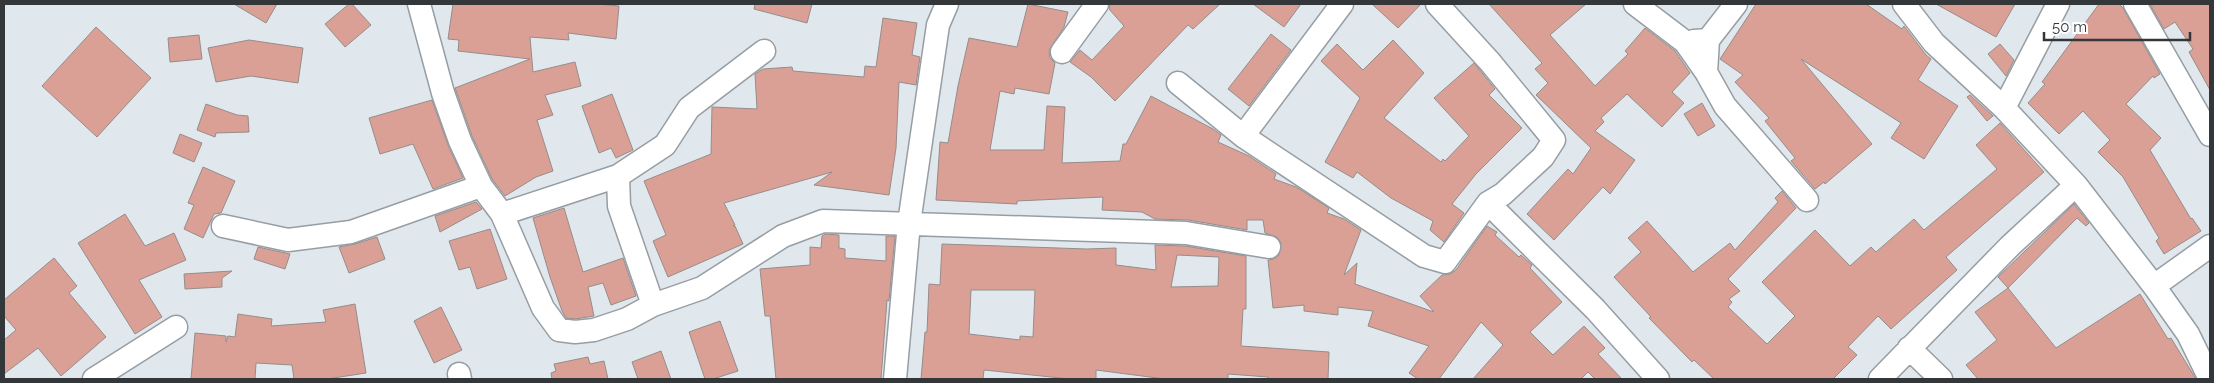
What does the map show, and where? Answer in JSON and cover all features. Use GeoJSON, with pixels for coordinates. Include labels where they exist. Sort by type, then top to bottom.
{"type":"FeatureCollection","features":[{"type":"Feature","properties":{"kind":"street"},"geometry":{"type":"LineString","coordinates":[[419,4],[443,93],[460,141],[481,186],[502,214],[544,308],[559,330],[575,332],[594,330],[702,288],[783,236],[823,221],[1186,233],[1269,248]]}},
{"type":"Feature","properties":{"kind":"street"},"geometry":{"type":"LineString","coordinates":[[895,379],[909,223],[938,25],[947,4]]}},
{"type":"Feature","properties":{"kind":"street"},"geometry":{"type":"LineString","coordinates":[[1062,52],[1096,4]]}},
{"type":"Feature","properties":{"kind":"street"},"geometry":{"type":"LineString","coordinates":[[1243,136],[1342,4]]}},
{"type":"Feature","properties":{"kind":"street"},"geometry":{"type":"LineString","coordinates":[[1178,83],[1243,136],[1424,256],[1445,262],[1488,204],[1503,194],[1543,157],[1554,140],[1490,62],[1437,4]]}},
{"type":"Feature","properties":{"kind":"street"},"geometry":{"type":"LineString","coordinates":[[1635,4],[1686,42],[1726,106],[1807,200]]}},
{"type":"Feature","properties":{"kind":"street"},"geometry":{"type":"LineString","coordinates":[[1706,72],[1708,40],[1736,4]]}},
{"type":"Feature","properties":{"kind":"street"},"geometry":{"type":"LineString","coordinates":[[1904,4],[1934,43],[2004,108],[2076,185],[2154,286],[2188,334],[2210,379]]}},
{"type":"Feature","properties":{"kind":"street"},"geometry":{"type":"LineString","coordinates":[[2004,108],[2058,4]]}},
{"type":"Feature","properties":{"kind":"street"},"geometry":{"type":"LineString","coordinates":[[2135,4],[2210,136]]}},
{"type":"Feature","properties":{"kind":"street"},"geometry":{"type":"LineString","coordinates":[[1686,42],[1708,40]]}},
{"type":"Feature","properties":{"kind":"street"},"geometry":{"type":"LineString","coordinates":[[502,214],[618,176],[665,146],[689,108],[764,51]]}},
{"type":"Feature","properties":{"kind":"street"},"geometry":{"type":"LineString","coordinates":[[618,176],[618,206],[652,306]]}},
{"type":"Feature","properties":{"kind":"street"},"geometry":{"type":"LineString","coordinates":[[1880,379],[2010,246],[2076,185]]}},
{"type":"Feature","properties":{"kind":"street"},"geometry":{"type":"LineString","coordinates":[[224,226],[288,240],[351,232],[481,186]]}},
{"type":"Feature","properties":{"kind":"street"},"geometry":{"type":"LineString","coordinates":[[1488,204],[1595,308],[1658,379]]}},
{"type":"Feature","properties":{"kind":"street"},"geometry":{"type":"LineString","coordinates":[[2154,286],[2210,246]]}},
{"type":"Feature","properties":{"kind":"street"},"geometry":{"type":"LineString","coordinates":[[94,379],[176,327]]}},
{"type":"Feature","properties":{"kind":"street"},"geometry":{"type":"LineString","coordinates":[[1909,348],[1941,379]]}},
{"type":"Feature","properties":{"kind":"building"},"geometry":{"type":"Polygon","coordinates":[[[234,4],[277,4],[266,23],[234,4]]]}},
{"type":"Feature","properties":{"kind":"building"},"geometry":{"type":"Polygon","coordinates":[[[349,4],[352,4],[371,25],[345,47],[325,24],[349,4]]]}},
{"type":"Feature","properties":{"kind":"building"},"geometry":{"type":"Polygon","coordinates":[[[453,4],[598,4],[619,6],[616,39],[568,33],[569,40],[530,37],[533,72],[575,62],[581,86],[545,95],[553,115],[537,120],[553,171],[536,177],[505,196],[492,179],[472,136],[455,88],[530,59],[458,51],[459,40],[448,39],[453,4]]]}},
{"type":"Feature","properties":{"kind":"building"},"geometry":{"type":"Polygon","coordinates":[[[755,4],[812,4],[807,23],[754,9],[755,4]]]}},
{"type":"Feature","properties":{"kind":"building"},"geometry":{"type":"Polygon","coordinates":[[[1028,4],[1068,12],[1064,27],[1049,50],[1050,58],[1055,63],[1049,94],[1015,88],[1014,94],[1000,91],[990,150],[1044,150],[1047,106],[1065,107],[1062,163],[1120,161],[1123,144],[1126,144],[1151,96],[1213,129],[1221,135],[1218,142],[1249,156],[1276,174],[1274,179],[1296,187],[1329,208],[1327,213],[1344,219],[1361,230],[1344,275],[1357,263],[1355,284],[1434,312],[1420,296],[1442,275],[1450,274],[1456,270],[1487,226],[1497,232],[1495,235],[1519,257],[1521,255],[1532,265],[1530,268],[1562,302],[1530,332],[1553,355],[1584,326],[1605,348],[1598,354],[1622,379],[1595,379],[1588,372],[1581,379],[1473,379],[1503,345],[1481,322],[1439,379],[1418,379],[1409,373],[1429,346],[1368,326],[1373,311],[1338,307],[1338,315],[1304,311],[1304,305],[1273,308],[1268,260],[1274,259],[1279,255],[1281,243],[1277,237],[1265,233],[1263,220],[1247,220],[1247,230],[1188,220],[1155,219],[1142,212],[1102,210],[1103,197],[1017,201],[1017,204],[936,200],[940,142],[948,143],[969,38],[1017,47],[1028,4]]]}},
{"type":"Feature","properties":{"kind":"building"},"geometry":{"type":"Polygon","coordinates":[[[1110,4],[1220,4],[1193,29],[1188,25],[1115,101],[1091,77],[1070,62],[1080,50],[1092,60],[1124,26],[1109,9],[1110,4]]]}},
{"type":"Feature","properties":{"kind":"building"},"geometry":{"type":"Polygon","coordinates":[[[1253,4],[1301,4],[1284,27],[1253,4]]]}},
{"type":"Feature","properties":{"kind":"building"},"geometry":{"type":"Polygon","coordinates":[[[1372,4],[1421,4],[1398,28],[1372,4]]]}},
{"type":"Feature","properties":{"kind":"building"},"geometry":{"type":"Polygon","coordinates":[[[1489,4],[1586,4],[1550,35],[1595,86],[1628,54],[1625,51],[1645,28],[1675,51],[1690,73],[1672,92],[1684,103],[1662,127],[1627,94],[1601,118],[1604,122],[1595,131],[1635,160],[1610,194],[1603,187],[1554,240],[1527,214],[1568,169],[1573,174],[1591,148],[1536,95],[1548,83],[1535,69],[1542,63],[1489,4]]]}},
{"type":"Feature","properties":{"kind":"building"},"geometry":{"type":"Polygon","coordinates":[[[1756,4],[1866,4],[1902,29],[1904,26],[1931,59],[1918,80],[1958,106],[1924,159],[1891,138],[1901,123],[1801,59],[1872,144],[1825,184],[1824,182],[1815,189],[1791,161],[1795,158],[1765,121],[1769,118],[1735,82],[1743,75],[1720,59],[1756,4]]]}},
{"type":"Feature","properties":{"kind":"building"},"geometry":{"type":"Polygon","coordinates":[[[1936,4],[2015,4],[1996,37],[1936,4]]]}},
{"type":"Feature","properties":{"kind":"building"},"geometry":{"type":"Polygon","coordinates":[[[2099,4],[2119,4],[2123,8],[2160,74],[2154,78],[2153,76],[2126,104],[2161,138],[2150,150],[2191,219],[2201,231],[2164,254],[2156,241],[2159,238],[2123,177],[2098,152],[2110,140],[2083,111],[2059,134],[2028,103],[2045,84],[2042,82],[2099,4]]]}},
{"type":"Feature","properties":{"kind":"building"},"geometry":{"type":"Polygon","coordinates":[[[2150,4],[2210,4],[2210,90],[2189,52],[2193,49],[2175,22],[2164,29],[2150,4]]]}},
{"type":"Feature","properties":{"kind":"building"},"geometry":{"type":"Polygon","coordinates":[[[883,18],[917,23],[912,55],[920,57],[916,85],[899,82],[896,148],[889,195],[814,185],[832,172],[724,203],[735,225],[733,226],[735,226],[743,244],[668,277],[653,241],[666,235],[644,181],[711,154],[712,107],[757,109],[755,74],[763,69],[792,67],[793,71],[864,77],[865,66],[876,67],[883,18]]]}},
{"type":"Feature","properties":{"kind":"building"},"geometry":{"type":"Polygon","coordinates":[[[96,27],[151,78],[97,137],[42,86],[96,27]]]}},
{"type":"Feature","properties":{"kind":"building"},"geometry":{"type":"Polygon","coordinates":[[[1271,34],[1291,50],[1249,106],[1228,89],[1271,34]]]}},
{"type":"Feature","properties":{"kind":"building"},"geometry":{"type":"Polygon","coordinates":[[[199,35],[202,59],[170,62],[168,38],[199,35]]]}},
{"type":"Feature","properties":{"kind":"building"},"geometry":{"type":"Polygon","coordinates":[[[249,40],[303,48],[298,83],[251,76],[216,82],[208,48],[249,40]]]}},
{"type":"Feature","properties":{"kind":"building"},"geometry":{"type":"Polygon","coordinates":[[[1393,40],[1424,73],[1384,118],[1441,162],[1443,159],[1445,161],[1469,136],[1434,98],[1474,63],[1495,89],[1489,95],[1522,128],[1476,174],[1452,204],[1464,213],[1444,242],[1430,230],[1433,221],[1391,198],[1357,172],[1353,178],[1325,162],[1360,98],[1321,61],[1337,44],[1363,70],[1393,40]]]}},
{"type":"Feature","properties":{"kind":"building"},"geometry":{"type":"Polygon","coordinates":[[[2000,44],[2014,60],[2006,76],[1988,54],[2000,44]]]}},
{"type":"Feature","properties":{"kind":"building"},"geometry":{"type":"Polygon","coordinates":[[[612,94],[633,150],[616,158],[611,148],[599,153],[582,106],[612,94]]]}},
{"type":"Feature","properties":{"kind":"building"},"geometry":{"type":"Polygon","coordinates":[[[1970,95],[1993,116],[1987,121],[1967,97],[1970,95]]]}},
{"type":"Feature","properties":{"kind":"building"},"geometry":{"type":"Polygon","coordinates":[[[432,100],[448,145],[463,178],[433,189],[413,144],[380,154],[369,118],[432,100]]]}},
{"type":"Feature","properties":{"kind":"building"},"geometry":{"type":"Polygon","coordinates":[[[1702,103],[1715,126],[1698,136],[1684,114],[1702,103]]]}},
{"type":"Feature","properties":{"kind":"building"},"geometry":{"type":"Polygon","coordinates":[[[206,104],[237,115],[248,116],[249,132],[216,133],[215,137],[197,130],[206,104]]]}},
{"type":"Feature","properties":{"kind":"building"},"geometry":{"type":"Polygon","coordinates":[[[2000,123],[2044,172],[1946,257],[1957,270],[1891,329],[1878,316],[1848,347],[1857,355],[1833,379],[1714,379],[1694,360],[1692,362],[1649,318],[1651,317],[1614,277],[1641,252],[1628,238],[1647,221],[1693,272],[1730,243],[1735,250],[1778,202],[1775,198],[1782,191],[1796,208],[1728,279],[1740,291],[1729,299],[1732,302],[1728,307],[1767,344],[1795,316],[1762,282],[1815,230],[1850,266],[1871,247],[1876,252],[1914,219],[1924,230],[1997,169],[1976,145],[2000,123]]]}},
{"type":"Feature","properties":{"kind":"building"},"geometry":{"type":"Polygon","coordinates":[[[180,134],[202,143],[194,162],[173,153],[180,134]]]}},
{"type":"Feature","properties":{"kind":"building"},"geometry":{"type":"Polygon","coordinates":[[[203,167],[235,181],[221,213],[214,214],[203,238],[184,229],[194,205],[188,203],[203,167]]]}},
{"type":"Feature","properties":{"kind":"building"},"geometry":{"type":"Polygon","coordinates":[[[476,202],[482,209],[440,232],[435,216],[476,202]]]}},
{"type":"Feature","properties":{"kind":"building"},"geometry":{"type":"Polygon","coordinates":[[[2074,204],[2089,223],[2086,226],[2077,218],[2008,288],[1998,277],[2074,204]]]}},
{"type":"Feature","properties":{"kind":"building"},"geometry":{"type":"Polygon","coordinates":[[[564,208],[583,272],[623,258],[636,296],[611,305],[603,283],[588,287],[594,316],[575,319],[566,318],[550,277],[533,218],[564,208]]]}},
{"type":"Feature","properties":{"kind":"building"},"geometry":{"type":"Polygon","coordinates":[[[125,214],[145,246],[174,233],[186,260],[139,280],[162,317],[135,334],[78,243],[125,214]]]}},
{"type":"Feature","properties":{"kind":"building"},"geometry":{"type":"Polygon","coordinates":[[[490,229],[507,279],[477,289],[470,267],[459,270],[449,241],[490,229]]]}},
{"type":"Feature","properties":{"kind":"building"},"geometry":{"type":"Polygon","coordinates":[[[825,234],[839,235],[839,248],[845,249],[845,258],[886,261],[886,236],[895,236],[889,301],[887,300],[881,379],[776,379],[770,316],[765,316],[760,269],[810,265],[810,247],[821,248],[822,236],[825,234]]]}},
{"type":"Feature","properties":{"kind":"building"},"geometry":{"type":"Polygon","coordinates":[[[377,237],[385,259],[349,273],[339,247],[377,237]]]}},
{"type":"Feature","properties":{"kind":"building"},"geometry":{"type":"Polygon","coordinates":[[[942,244],[1087,249],[1116,248],[1116,265],[1156,270],[1155,245],[1185,246],[1246,256],[1246,309],[1243,309],[1241,346],[1329,352],[1328,379],[1268,379],[1268,377],[1228,374],[1228,379],[1165,379],[1096,370],[1096,379],[1070,379],[984,370],[983,379],[921,379],[925,332],[927,332],[929,284],[940,285],[942,244]],[[1177,255],[1171,287],[1218,286],[1219,257],[1177,255]],[[971,290],[969,334],[1020,340],[1020,336],[1033,337],[1035,290],[971,290]]]}},
{"type":"Feature","properties":{"kind":"building"},"geometry":{"type":"Polygon","coordinates":[[[258,247],[290,254],[285,269],[254,259],[258,247]]]}},
{"type":"Feature","properties":{"kind":"building"},"geometry":{"type":"Polygon","coordinates":[[[54,258],[77,286],[69,293],[106,337],[61,376],[38,348],[4,374],[4,340],[16,330],[4,316],[4,300],[54,258]]]}},
{"type":"Feature","properties":{"kind":"building"},"geometry":{"type":"Polygon","coordinates":[[[232,271],[222,278],[222,287],[185,289],[184,274],[232,271]]]}},
{"type":"Feature","properties":{"kind":"building"},"geometry":{"type":"Polygon","coordinates":[[[2008,288],[2056,348],[2140,294],[2168,339],[2171,338],[2196,379],[1978,379],[1966,365],[1997,340],[1975,312],[2008,288]]]}},
{"type":"Feature","properties":{"kind":"building"},"geometry":{"type":"Polygon","coordinates":[[[355,304],[366,373],[327,379],[294,379],[292,365],[256,363],[255,379],[191,379],[195,333],[226,336],[226,342],[228,336],[235,337],[238,314],[272,319],[271,326],[326,322],[323,310],[355,304]]]}},
{"type":"Feature","properties":{"kind":"building"},"geometry":{"type":"Polygon","coordinates":[[[441,307],[462,350],[434,363],[414,321],[441,307]]]}},
{"type":"Feature","properties":{"kind":"building"},"geometry":{"type":"Polygon","coordinates":[[[720,321],[738,371],[713,379],[705,379],[689,332],[720,321]]]}},
{"type":"Feature","properties":{"kind":"building"},"geometry":{"type":"Polygon","coordinates":[[[661,351],[671,379],[638,379],[632,362],[661,351]]]}},
{"type":"Feature","properties":{"kind":"building"},"geometry":{"type":"Polygon","coordinates":[[[588,357],[590,364],[604,361],[608,379],[552,379],[551,373],[556,371],[554,364],[588,357]]]}}]}
